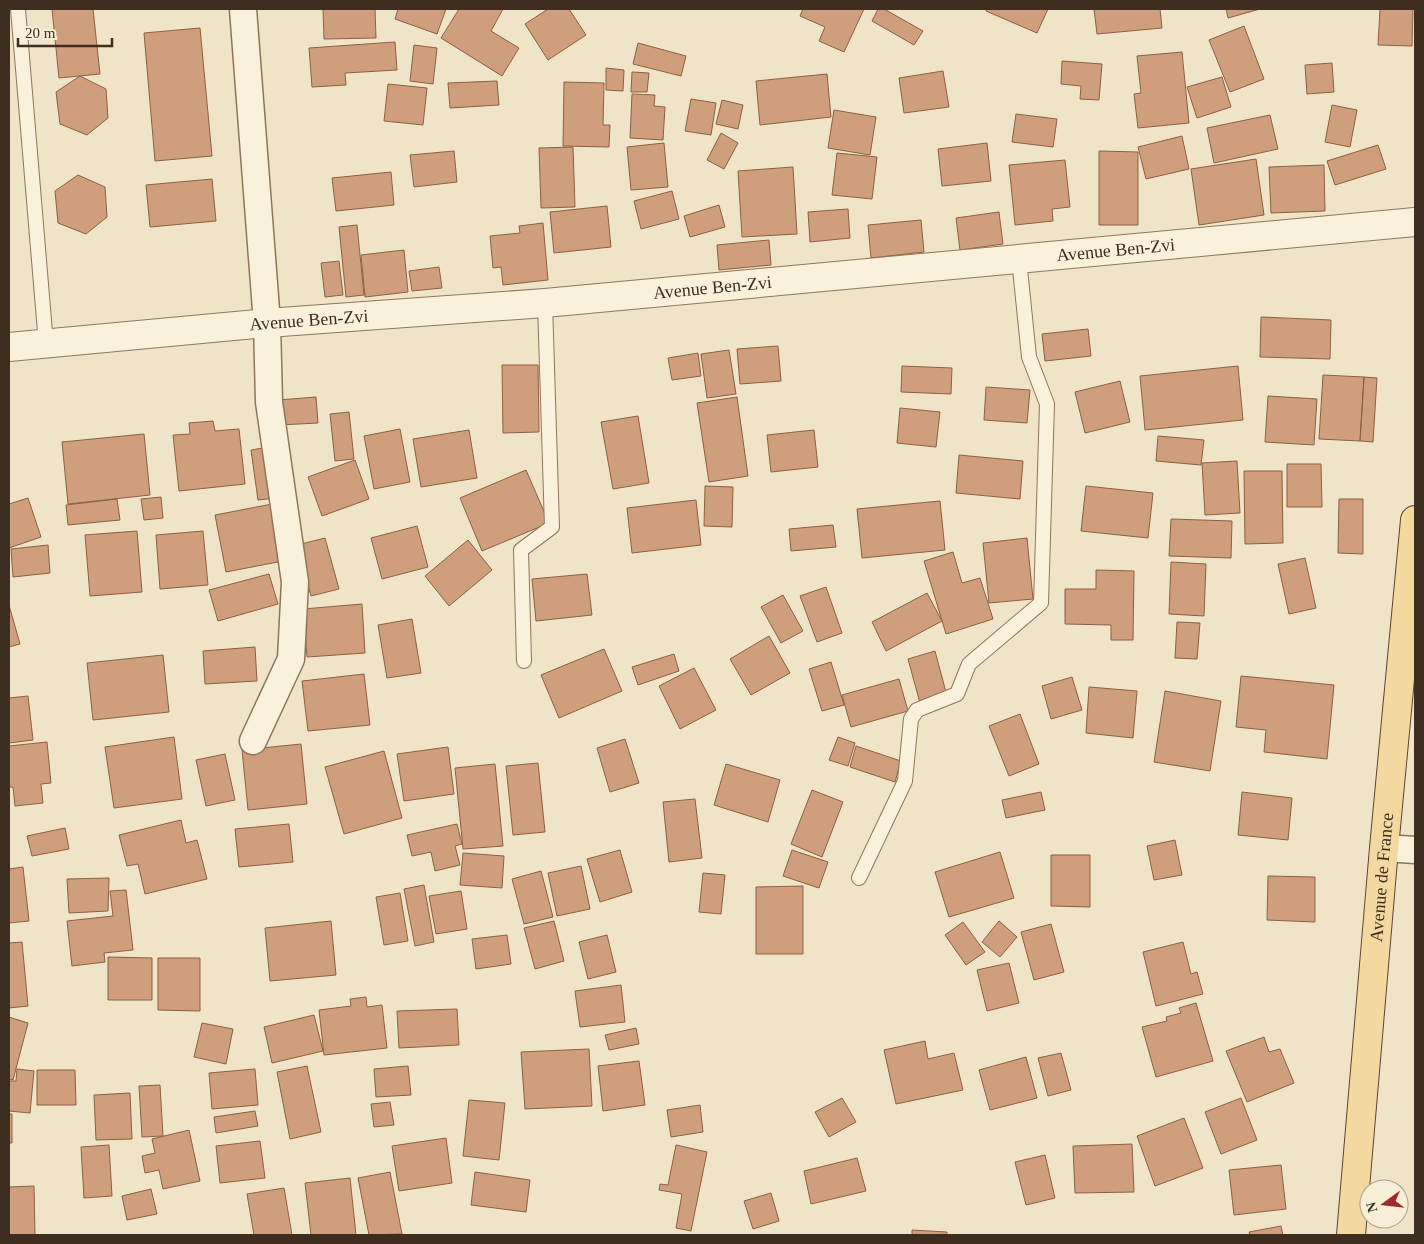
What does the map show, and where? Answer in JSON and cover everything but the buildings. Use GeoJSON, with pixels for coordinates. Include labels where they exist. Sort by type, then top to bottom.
{"type":"FeatureCollection","features":[{"type":"Feature","properties":{"kind":"main road","name":"Avenue de France"},"geometry":{"type":"LineString","coordinates":[[1351,1235],[1384,848],[1415,520]]}},
{"type":"Feature","properties":{"kind":"street"},"geometry":{"type":"LineString","coordinates":[[243,9],[267,323],[269,402],[295,582],[291,659],[253,741]]}},
{"type":"Feature","properties":{"kind":"street","name":"Avenue Ben-Zvi"},"geometry":{"type":"LineString","coordinates":[[9,347],[267,323],[545,303],[1415,222]]}},
{"type":"Feature","properties":{"kind":"street"},"geometry":{"type":"LineString","coordinates":[[1384,848],[1415,850]]}},
{"type":"Feature","properties":{"kind":"lane"},"geometry":{"type":"LineString","coordinates":[[18,9],[46,344]]}},
{"type":"Feature","properties":{"kind":"lane"},"geometry":{"type":"LineString","coordinates":[[859,878],[905,781],[911,719],[917,710],[957,694],[969,664],[1041,603],[1047,404],[1029,356],[1019,259]]}},
{"type":"Feature","properties":{"kind":"lane"},"geometry":{"type":"LineString","coordinates":[[524,661],[521,550],[552,527],[545,303]]}}]}
